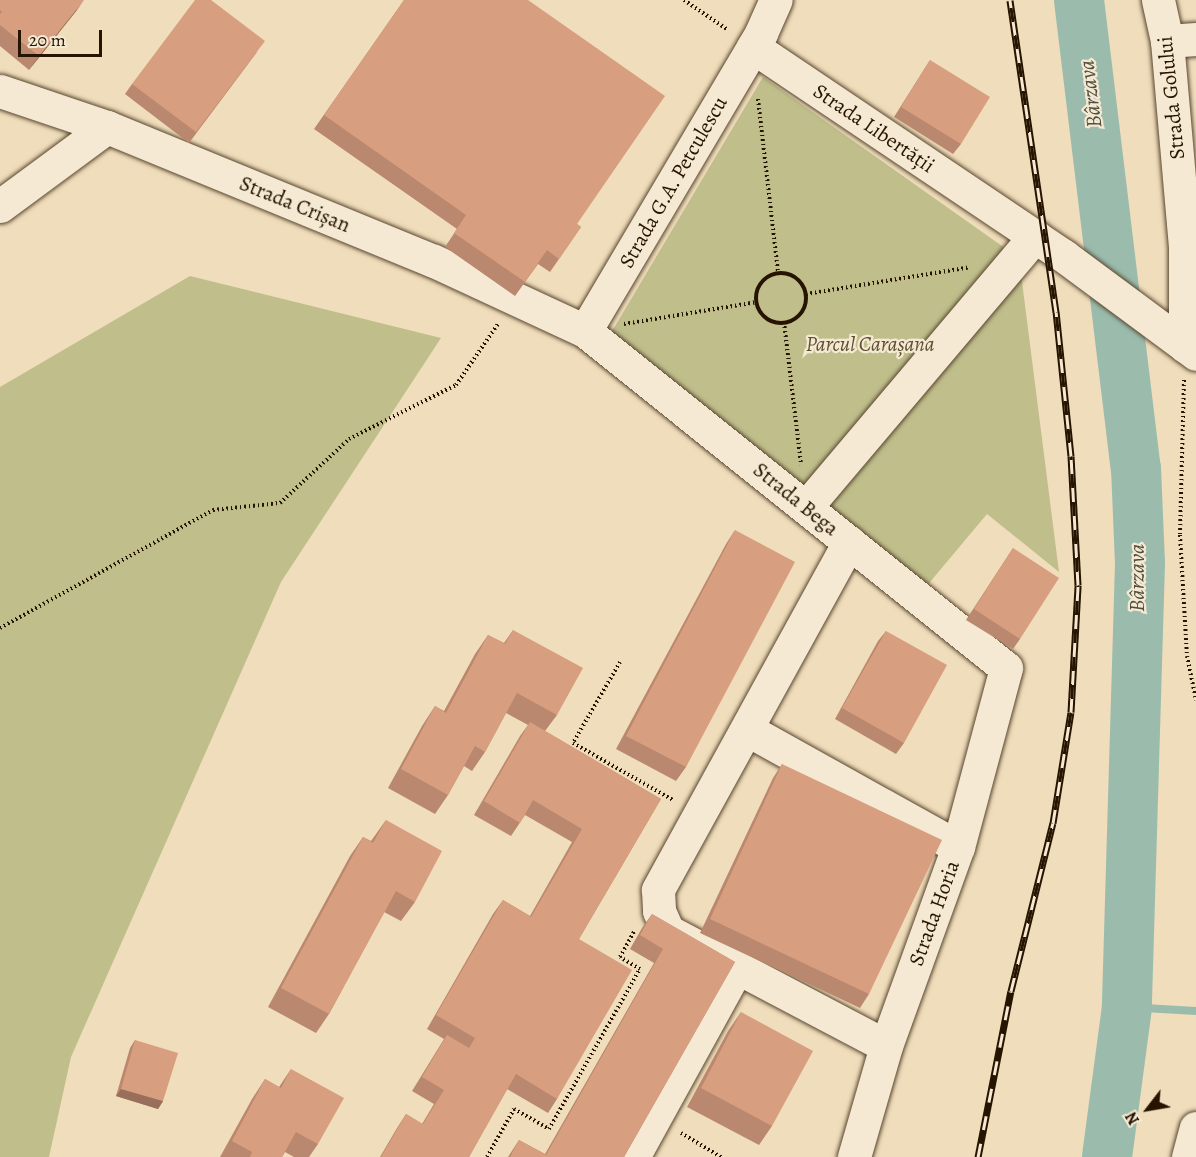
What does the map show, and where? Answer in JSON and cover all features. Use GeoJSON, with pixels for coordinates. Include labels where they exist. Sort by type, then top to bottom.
{"type":"FeatureCollection","features":[{"type":"Feature","properties":{"kind":"street","name":"Strada G.A. Petculescu"},"geometry":{"type":"LineString","coordinates":[[585,331],[757,40],[776,0]]}},
{"type":"Feature","properties":{"kind":"street","name":"Strada Golului"},"geometry":{"type":"LineString","coordinates":[[1158,0],[1181,40],[1185,246],[1184,344]]}},
{"type":"Feature","properties":{"kind":"street","name":"Strada Libertății"},"geometry":{"type":"LineString","coordinates":[[757,40],[1025,248],[1064,256],[1184,344]]}},
{"type":"Feature","properties":{"kind":"street","name":"Strada Crișan"},"geometry":{"type":"LineString","coordinates":[[0,91],[108,127],[434,261],[585,331]]}},
{"type":"Feature","properties":{"kind":"street"},"geometry":{"type":"LineString","coordinates":[[0,206],[108,127]]}},
{"type":"Feature","properties":{"kind":"street"},"geometry":{"type":"LineString","coordinates":[[806,507],[1025,248]]}},
{"type":"Feature","properties":{"kind":"street","name":"Strada Bega"},"geometry":{"type":"LineString","coordinates":[[585,331],[1006,668]]}},
{"type":"Feature","properties":{"kind":"street"},"geometry":{"type":"LineString","coordinates":[[849,542],[658,890],[659,911],[668,931],[886,1046]]}},
{"type":"Feature","properties":{"kind":"street","name":"Strada Horia"},"geometry":{"type":"LineString","coordinates":[[854,1157],[886,1046],[958,847],[1006,668]]}},
{"type":"Feature","properties":{"kind":"street"},"geometry":{"type":"LineString","coordinates":[[747,730],[958,847]]}},
{"type":"Feature","properties":{"kind":"street"},"geometry":{"type":"LineString","coordinates":[[633,1157],[737,968]]}},
{"type":"Feature","properties":{"kind":"street"},"geometry":{"type":"LineString","coordinates":[[1188,1157],[1196,1128]]}},
{"type":"Feature","properties":{"kind":"path"},"geometry":{"type":"LineString","coordinates":[[684,0],[757,40]]}},
{"type":"Feature","properties":{"kind":"path"},"geometry":{"type":"LineString","coordinates":[[758,95],[778,273]]}},
{"type":"Feature","properties":{"kind":"path"},"geometry":{"type":"LineString","coordinates":[[806,294],[1025,248]]}},
{"type":"Feature","properties":{"kind":"path"},"geometry":{"type":"LineString","coordinates":[[778,273],[791,274],[801,282],[806,294],[805,307],[797,318],[784,322],[772,321],[762,313],[757,302],[758,288],[766,278],[778,273]]}},
{"type":"Feature","properties":{"kind":"path"},"geometry":{"type":"LineString","coordinates":[[0,628],[213,510],[280,503],[349,439],[456,385],[514,300]]}},
{"type":"Feature","properties":{"kind":"path"},"geometry":{"type":"LineString","coordinates":[[585,331],[757,302]]}},
{"type":"Feature","properties":{"kind":"path"},"geometry":{"type":"LineString","coordinates":[[784,322],[806,507]]}},
{"type":"Feature","properties":{"kind":"path"},"geometry":{"type":"LineString","coordinates":[[1184,344],[1180,535],[1187,656],[1196,700]]}},
{"type":"Feature","properties":{"kind":"path"},"geometry":{"type":"LineString","coordinates":[[620,662],[573,743],[700,816]]}},
{"type":"Feature","properties":{"kind":"path"},"geometry":{"type":"LineString","coordinates":[[549,1129],[640,969],[620,957],[658,890]]}},
{"type":"Feature","properties":{"kind":"path"},"geometry":{"type":"LineString","coordinates":[[487,1157],[514,1109],[557,1133]]}},
{"type":"Feature","properties":{"kind":"path"},"geometry":{"type":"LineString","coordinates":[[654,1118],[721,1157]]}},
{"type":"Feature","properties":{"kind":"green space","name":"Parcul Carașana"},"geometry":{"type":"Polygon","coordinates":[[[763,77],[1019,258],[1059,572],[987,514],[925,588],[608,338],[763,77]]]}},
{"type":"Feature","properties":{"kind":"green space"},"geometry":{"type":"Polygon","coordinates":[[[190,276],[441,338],[281,582],[71,1057],[49,1157],[0,1157],[0,387],[190,276]]]}},
{"type":"Feature","properties":{"kind":"building"},"geometry":{"type":"Polygon","coordinates":[[[0,0],[84,0],[39,56],[0,25],[2,12],[0,0]]]}},
{"type":"Feature","properties":{"kind":"building"},"geometry":{"type":"Polygon","coordinates":[[[195,0],[211,0],[265,41],[196,132],[132,84],[195,0]]]}},
{"type":"Feature","properties":{"kind":"building"},"geometry":{"type":"Polygon","coordinates":[[[404,0],[528,0],[665,96],[577,224],[581,227],[559,259],[547,250],[525,282],[454,233],[466,215],[324,115],[404,0]]]}},
{"type":"Feature","properties":{"kind":"building"},"geometry":{"type":"Polygon","coordinates":[[[930,60],[990,97],[961,144],[901,107],[930,60]]]}},
{"type":"Feature","properties":{"kind":"building"},"geometry":{"type":"Polygon","coordinates":[[[735,530],[795,562],[686,767],[626,736],[735,530]]]}},
{"type":"Feature","properties":{"kind":"building"},"geometry":{"type":"Polygon","coordinates":[[[1013,548],[1059,578],[1020,639],[974,609],[1013,548]]]}},
{"type":"Feature","properties":{"kind":"building"},"geometry":{"type":"Polygon","coordinates":[[[513,630],[583,668],[557,715],[517,693],[485,752],[475,746],[448,795],[401,769],[435,706],[446,713],[488,635],[505,644],[513,630]]]}},
{"type":"Feature","properties":{"kind":"building"},"geometry":{"type":"Polygon","coordinates":[[[886,631],[947,665],[904,743],[842,708],[886,631]]]}},
{"type":"Feature","properties":{"kind":"building"},"geometry":{"type":"Polygon","coordinates":[[[530,722],[661,799],[579,939],[632,970],[557,1099],[516,1074],[469,1157],[381,1157],[406,1114],[423,1124],[444,1090],[422,1077],[447,1035],[469,1048],[475,1038],[436,1015],[503,900],[531,917],[582,829],[533,800],[520,823],[484,801],[530,722]]]}},
{"type":"Feature","properties":{"kind":"building"},"geometry":{"type":"Polygon","coordinates":[[[782,764],[942,840],[869,994],[710,919],[782,764]]]}},
{"type":"Feature","properties":{"kind":"building"},"geometry":{"type":"Polygon","coordinates":[[[386,820],[442,851],[415,902],[396,891],[329,1014],[281,988],[363,837],[373,843],[386,820]]]}},
{"type":"Feature","properties":{"kind":"building"},"geometry":{"type":"Polygon","coordinates":[[[652,914],[735,962],[624,1157],[510,1157],[519,1140],[546,1155],[663,949],[640,935],[652,914]]]}},
{"type":"Feature","properties":{"kind":"building"},"geometry":{"type":"Polygon","coordinates":[[[741,1012],[813,1051],[772,1126],[701,1088],[741,1012]]]}},
{"type":"Feature","properties":{"kind":"building"},"geometry":{"type":"Polygon","coordinates":[[[135,1040],[178,1053],[163,1101],[121,1089],[135,1040]]]}},
{"type":"Feature","properties":{"kind":"building"},"geometry":{"type":"Polygon","coordinates":[[[291,1069],[344,1098],[318,1144],[296,1132],[282,1157],[250,1157],[252,1152],[232,1141],[265,1079],[281,1088],[291,1069]]]}},
{"type":"Feature","properties":{"kind":"waterway","name":"Bârzava"},"geometry":{"type":"LineString","coordinates":[[1079,0],[1136,468],[1140,563],[1127,1007],[1107,1157]]}},
{"type":"Feature","properties":{"kind":"waterway"},"geometry":{"type":"LineString","coordinates":[[1127,1007],[1196,1011]]}},
{"type":"Feature","properties":{"kind":"railway"},"geometry":{"type":"LineString","coordinates":[[978,1157],[1011,991],[1053,823],[1071,712],[1078,585],[1071,456],[1056,312],[1010,0]]}}]}
